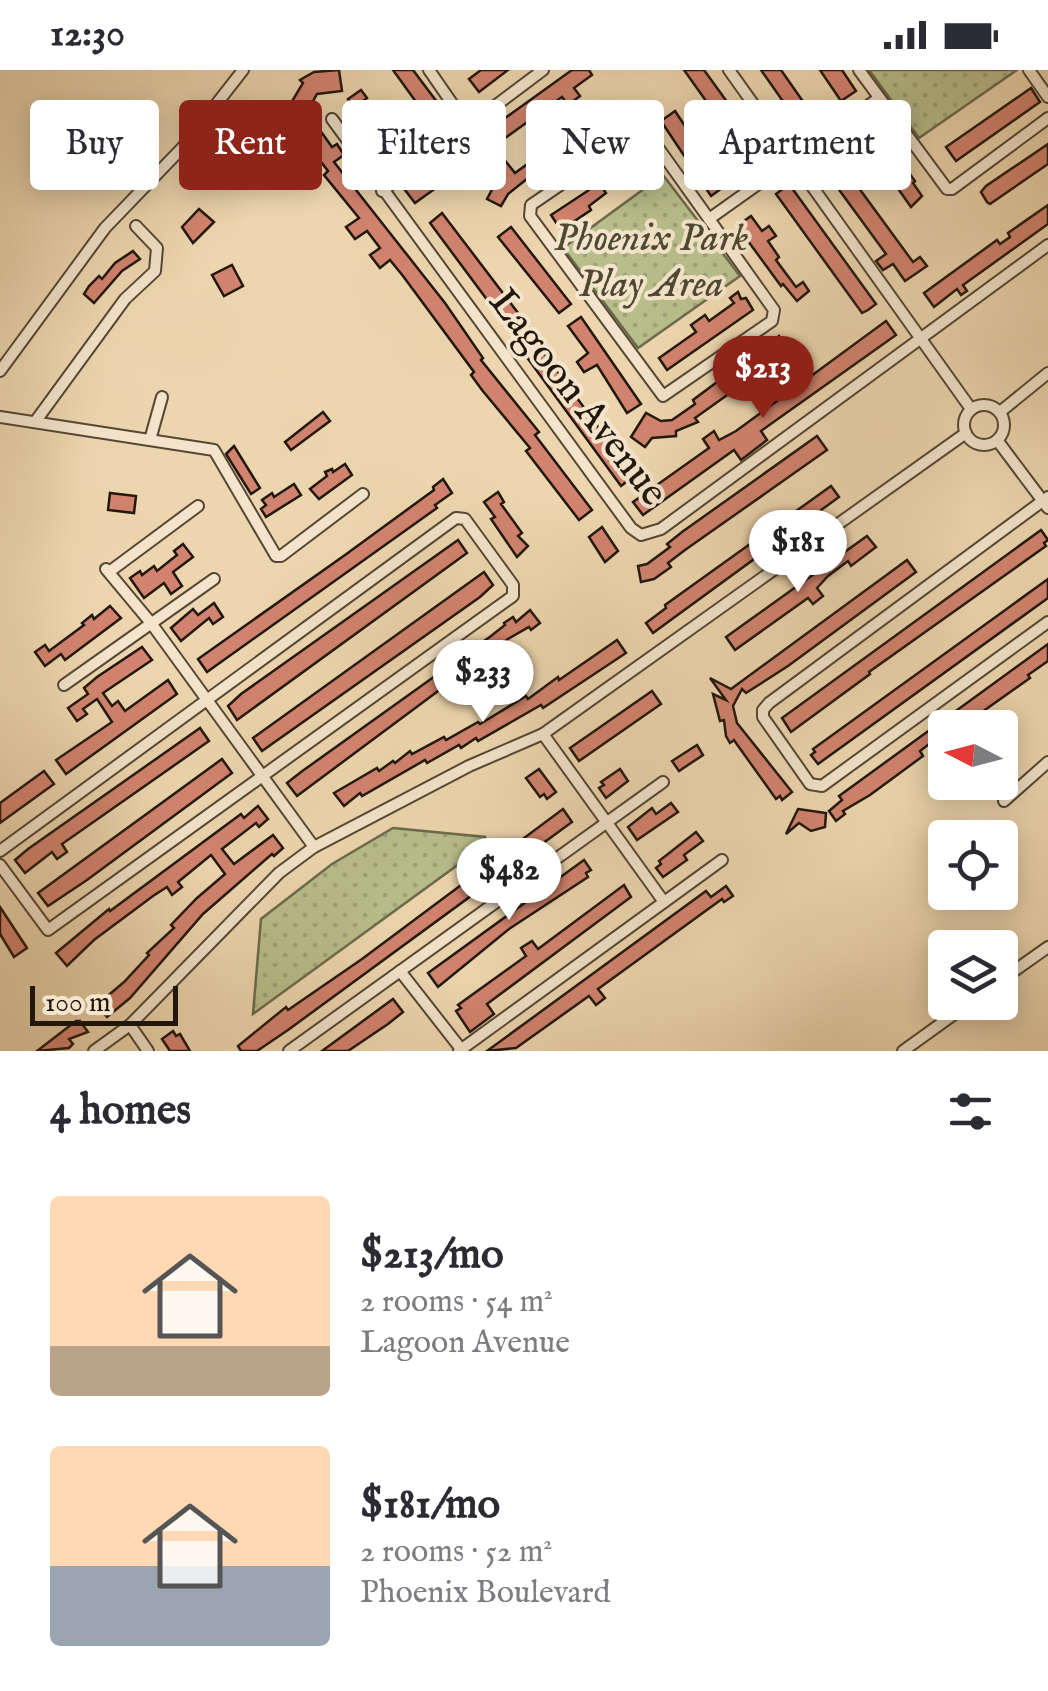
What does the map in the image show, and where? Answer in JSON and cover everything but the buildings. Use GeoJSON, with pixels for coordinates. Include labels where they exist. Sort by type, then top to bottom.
{"type":"FeatureCollection","features":[{"type":"Feature","properties":{"kind":"street"},"geometry":{"type":"LineString","coordinates":[[0,371],[105,228],[184,148],[242,70]]}},
{"type":"Feature","properties":{"kind":"street"},"geometry":{"type":"LineString","coordinates":[[429,70],[450,100]]}},
{"type":"Feature","properties":{"kind":"street"},"geometry":{"type":"LineString","coordinates":[[502,100],[543,70]]}},
{"type":"Feature","properties":{"kind":"street"},"geometry":{"type":"LineString","coordinates":[[729,70],[751,100]]}},
{"type":"Feature","properties":{"kind":"street"},"geometry":{"type":"LineString","coordinates":[[859,70],[947,189],[1048,118]]}},
{"type":"Feature","properties":{"kind":"street"},"geometry":{"type":"LineString","coordinates":[[1028,70],[1048,98]]}},
{"type":"Feature","properties":{"kind":"street","name":"Lagoon Avenue"},"geometry":{"type":"LineString","coordinates":[[332,120],[631,528],[641,535],[660,529],[920,336]]}},
{"type":"Feature","properties":{"kind":"street"},"geometry":{"type":"LineString","coordinates":[[642,132],[709,218],[775,316],[662,396],[529,210],[642,132]]}},
{"type":"Feature","properties":{"kind":"street"},"geometry":{"type":"LineString","coordinates":[[709,218],[749,190]]}},
{"type":"Feature","properties":{"kind":"street"},"geometry":{"type":"LineString","coordinates":[[817,190],[971,409]]}},
{"type":"Feature","properties":{"kind":"street"},"geometry":{"type":"LineString","coordinates":[[35,422],[125,299],[156,272],[157,248],[136,226]]}},
{"type":"Feature","properties":{"kind":"street"},"geometry":{"type":"LineString","coordinates":[[920,336],[1048,245]]}},
{"type":"Feature","properties":{"kind":"street"},"geometry":{"type":"LineString","coordinates":[[1000,412],[1048,373]]}},
{"type":"Feature","properties":{"kind":"street"},"geometry":{"type":"LineString","coordinates":[[150,440],[162,397]]}},
{"type":"Feature","properties":{"kind":"street"},"geometry":{"type":"LineString","coordinates":[[989,405],[1000,412],[1004,429],[997,440],[980,444],[966,434],[964,420],[971,409],[989,405]]}},
{"type":"Feature","properties":{"kind":"street"},"geometry":{"type":"LineString","coordinates":[[0,417],[214,450],[276,556],[363,494]]}},
{"type":"Feature","properties":{"kind":"street"},"geometry":{"type":"LineString","coordinates":[[94,1051],[130,1025],[279,873],[314,847],[469,766],[543,734],[966,434]]}},
{"type":"Feature","properties":{"kind":"street"},"geometry":{"type":"LineString","coordinates":[[997,440],[1046,502],[769,704],[763,710],[764,717],[810,784],[822,786],[1048,622]]}},
{"type":"Feature","properties":{"kind":"street"},"geometry":{"type":"LineString","coordinates":[[198,506],[108,571],[151,623],[314,847]]}},
{"type":"Feature","properties":{"kind":"street"},"geometry":{"type":"LineString","coordinates":[[0,851],[456,518],[465,520],[514,585],[513,596],[48,930],[0,866]]}},
{"type":"Feature","properties":{"kind":"street"},"geometry":{"type":"LineString","coordinates":[[64,686],[214,579]]}},
{"type":"Feature","properties":{"kind":"street"},"geometry":{"type":"LineString","coordinates":[[543,734],[664,902]]}},
{"type":"Feature","properties":{"kind":"street"},"geometry":{"type":"LineString","coordinates":[[1004,801],[1048,762]]}},
{"type":"Feature","properties":{"kind":"street"},"geometry":{"type":"LineString","coordinates":[[289,1051],[663,782]]}},
{"type":"Feature","properties":{"kind":"street"},"geometry":{"type":"LineString","coordinates":[[400,971],[460,1050],[722,860]]}},
{"type":"Feature","properties":{"kind":"street"},"geometry":{"type":"LineString","coordinates":[[1018,969],[1048,947]]}},
{"type":"Feature","properties":{"kind":"street"},"geometry":{"type":"LineString","coordinates":[[903,1051],[945,1020]]}},
{"type":"Feature","properties":{"kind":"street"},"geometry":{"type":"LineString","coordinates":[[130,1025],[148,1051]]}},
{"type":"Feature","properties":{"kind":"green space"},"geometry":{"type":"Polygon","coordinates":[[[869,70],[1017,70],[919,138],[911,127],[911,100],[891,100],[869,70]]]}},
{"type":"Feature","properties":{"kind":"green space","name":"Phoenix Park Play Area"},"geometry":{"type":"Polygon","coordinates":[[[664,176],[740,276],[638,348],[563,248],[642,190],[664,190],[664,176]]]}},
{"type":"Feature","properties":{"kind":"green space"},"geometry":{"type":"Polygon","coordinates":[[[393,828],[485,837],[485,845],[253,1014],[261,919],[332,864],[393,828]]]}}]}
